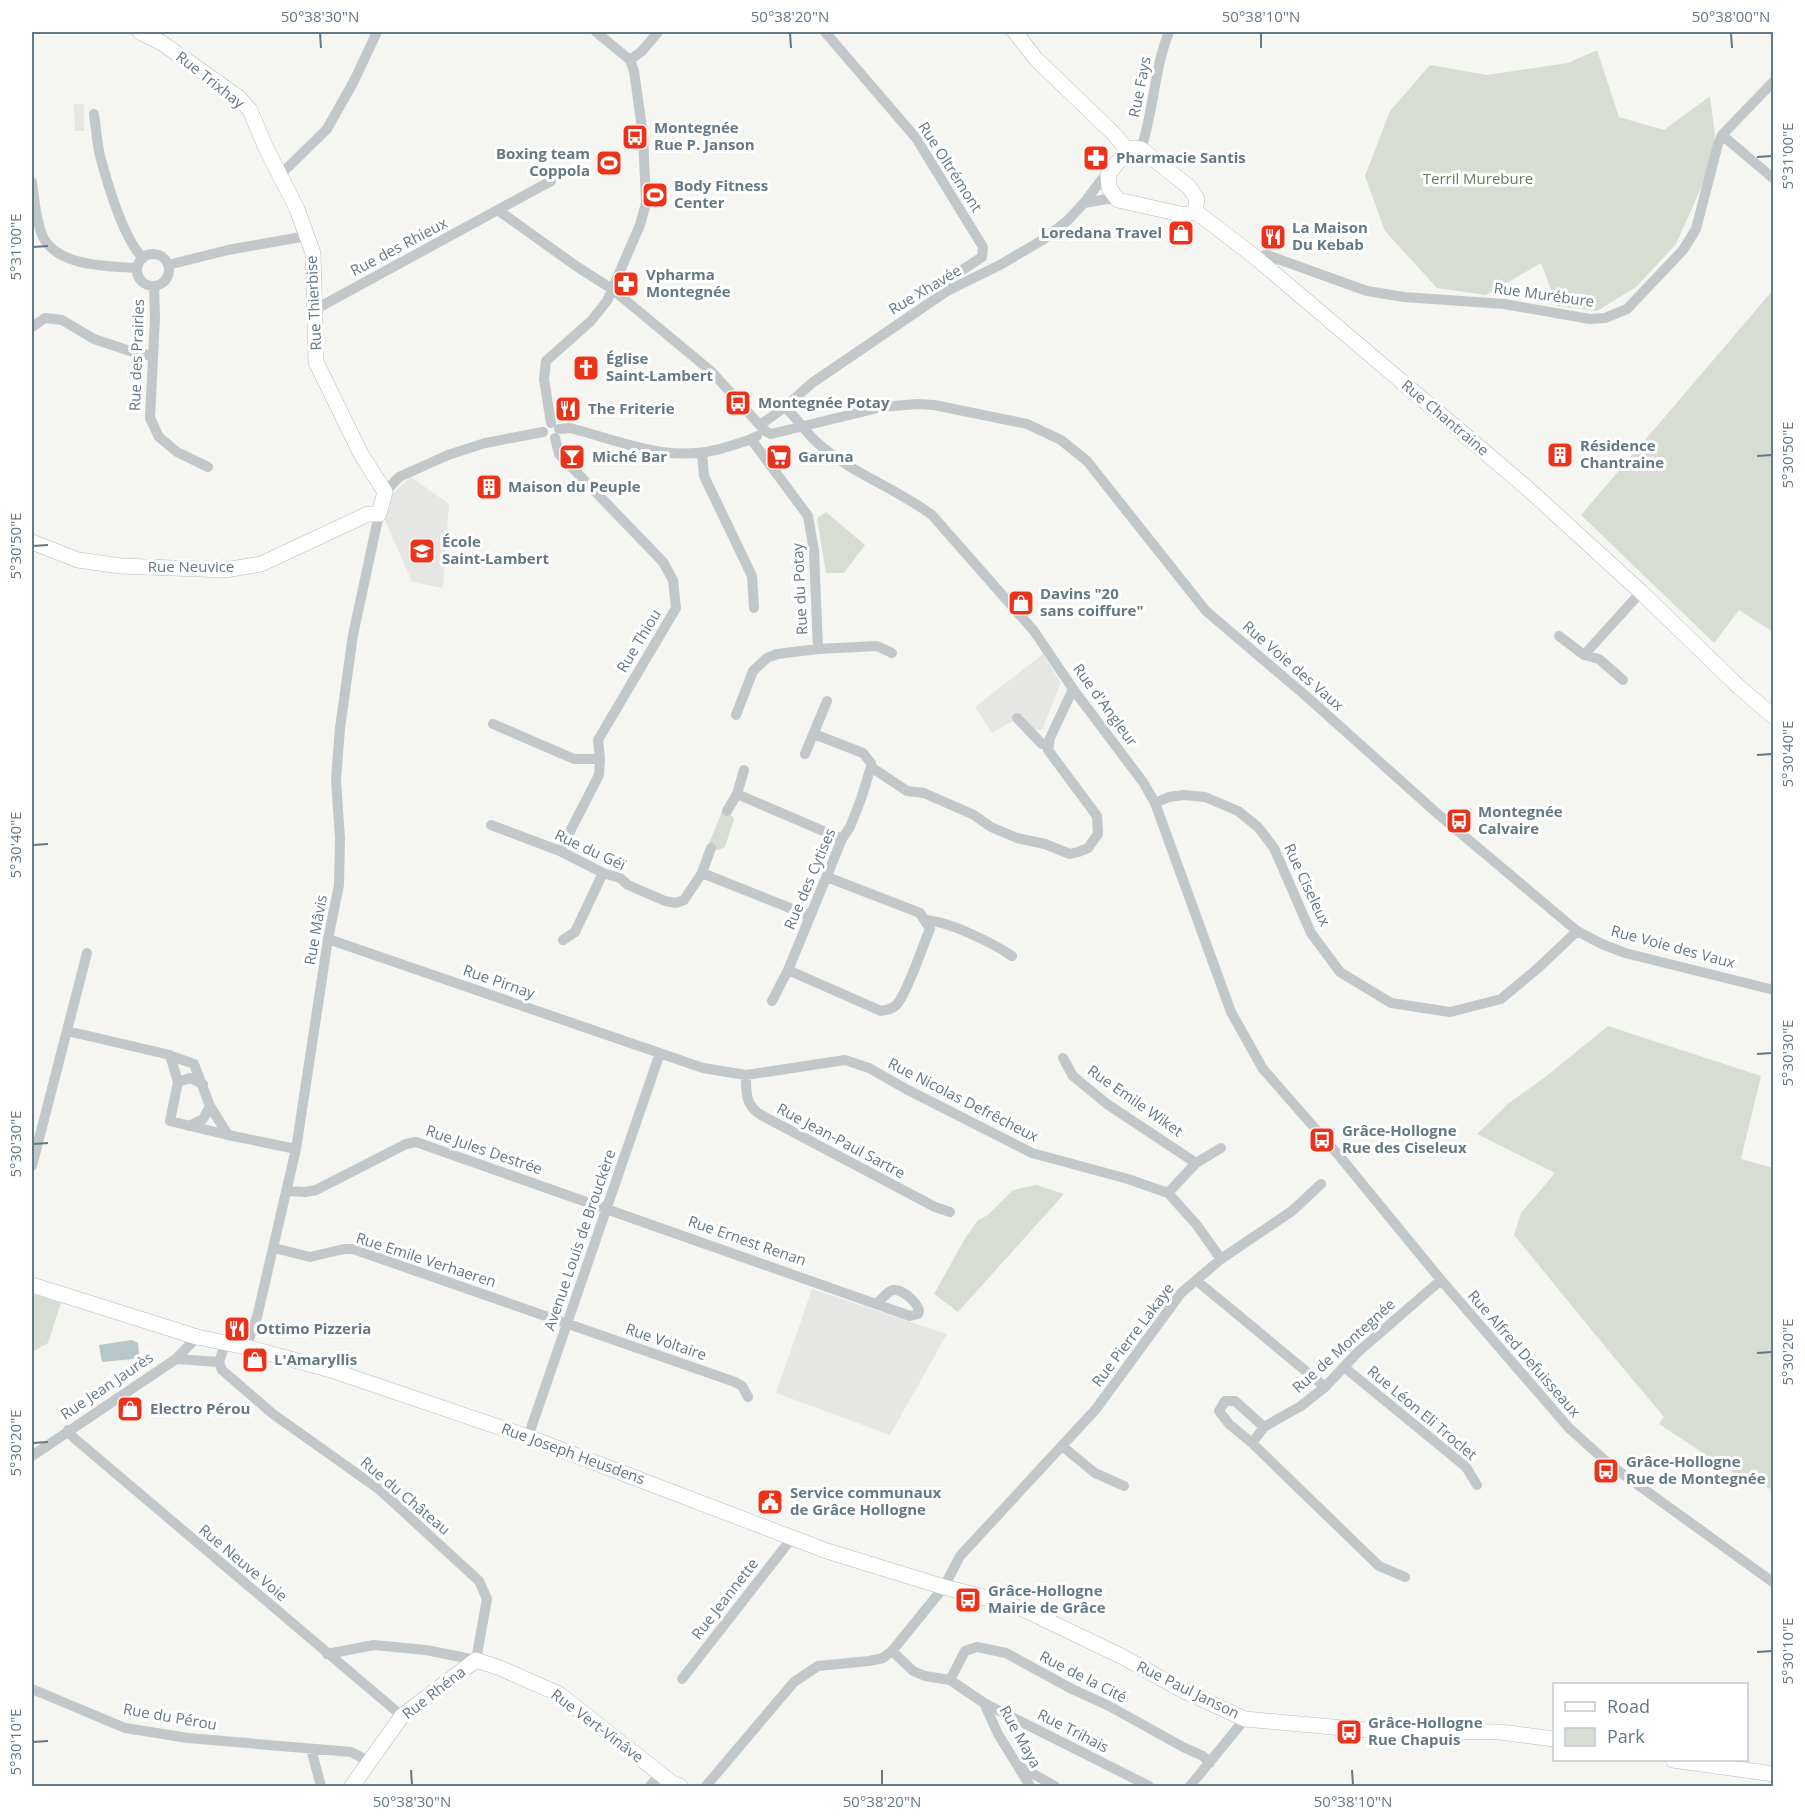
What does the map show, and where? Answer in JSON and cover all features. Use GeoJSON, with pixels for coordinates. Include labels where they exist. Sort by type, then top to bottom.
{"type":"FeatureCollection","features":[{"type":"Feature","properties":{"kind":"street","name":"Rue Trixhay"},"geometry":{"type":"LineString","coordinates":[[140,32],[162,43],[250,110],[264,146],[280,175]]}},
{"type":"Feature","properties":{"kind":"street"},"geometry":{"type":"LineString","coordinates":[[280,175],[327,129],[354,81],[377,32]]}},
{"type":"Feature","properties":{"kind":"street"},"geometry":{"type":"LineString","coordinates":[[596,32],[630,60],[634,71],[643,135],[646,202],[640,225],[612,289]]}},
{"type":"Feature","properties":{"kind":"street"},"geometry":{"type":"LineString","coordinates":[[630,60],[642,51],[658,32]]}},
{"type":"Feature","properties":{"kind":"street","name":"Rue Oltrémont"},"geometry":{"type":"LineString","coordinates":[[825,32],[916,138],[984,247],[982,257],[950,278],[947,291]]}},
{"type":"Feature","properties":{"kind":"street"},"geometry":{"type":"LineString","coordinates":[[1015,32],[1036,60],[1114,134],[1189,187],[1197,200],[1195,211],[1185,216],[1118,200],[1107,199],[1084,203]]}},
{"type":"Feature","properties":{"kind":"street","name":"Rue Fays"},"geometry":{"type":"LineString","coordinates":[[1134,149],[1146,133],[1158,62],[1169,32]]}},
{"type":"Feature","properties":{"kind":"street","name":"Rue Murébure"},"geometry":{"type":"LineString","coordinates":[[1250,253],[1267,255],[1367,291],[1404,297],[1504,304],[1590,319],[1605,318],[1627,309],[1683,250],[1696,229],[1722,135],[1773,81]]}},
{"type":"Feature","properties":{"kind":"street"},"geometry":{"type":"LineString","coordinates":[[32,182],[44,237],[55,252],[96,265],[140,263],[152,254],[162,257],[168,265],[169,275],[163,283],[154,286],[145,284],[138,277],[140,263],[120,217],[100,155],[94,114]]}},
{"type":"Feature","properties":{"kind":"street"},"geometry":{"type":"LineString","coordinates":[[1722,135],[1773,179]]}},
{"type":"Feature","properties":{"kind":"street"},"geometry":{"type":"LineString","coordinates":[[1118,200],[1108,188],[1107,175],[1134,149]]}},
{"type":"Feature","properties":{"kind":"street","name":"Rue Thierbise"},"geometry":{"type":"LineString","coordinates":[[280,175],[308,236],[313,253],[316,362],[361,453],[385,492]]}},
{"type":"Feature","properties":{"kind":"street","name":"Rue Xhavée"},"geometry":{"type":"LineString","coordinates":[[765,430],[785,407],[812,383],[947,291],[1000,265],[1044,239],[1067,221],[1107,175]]}},
{"type":"Feature","properties":{"kind":"street","name":"Rue des Rhieux"},"geometry":{"type":"LineString","coordinates":[[314,310],[551,181]]}},
{"type":"Feature","properties":{"kind":"street"},"geometry":{"type":"LineString","coordinates":[[379,514],[385,492],[399,477],[448,455],[485,443],[570,428],[644,450],[672,454],[702,453],[752,439],[765,430],[712,372],[612,289],[499,211]]}},
{"type":"Feature","properties":{"kind":"street","name":"Rue Chantraine"},"geometry":{"type":"LineString","coordinates":[[1195,211],[1250,253],[1526,487],[1641,592],[1738,687],[1773,717]]}},
{"type":"Feature","properties":{"kind":"street"},"geometry":{"type":"LineString","coordinates":[[168,265],[228,250],[308,236]]}},
{"type":"Feature","properties":{"kind":"street","name":"Rue des Prairies"},"geometry":{"type":"LineString","coordinates":[[154,286],[150,418],[159,437],[177,452],[208,467]]}},
{"type":"Feature","properties":{"kind":"street","name":"Rue Thiou"},"geometry":{"type":"LineString","coordinates":[[560,851],[599,775],[598,740],[676,608],[673,580],[663,562],[559,454],[552,431],[544,379],[546,361],[591,321],[607,302],[612,289]]}},
{"type":"Feature","properties":{"kind":"street"},"geometry":{"type":"LineString","coordinates":[[32,327],[45,318],[62,320],[94,339],[153,356]]}},
{"type":"Feature","properties":{"kind":"street","name":"Rue Voie des Vaux"},"geometry":{"type":"LineString","coordinates":[[765,430],[790,431],[801,426],[882,407],[917,404],[933,405],[1027,424],[1061,440],[1087,461],[1206,611],[1306,696],[1439,815],[1577,931],[1625,953],[1773,990]]}},
{"type":"Feature","properties":{"kind":"street","name":"Rue d'Angleur"},"geometry":{"type":"LineString","coordinates":[[785,407],[819,445],[913,501],[932,515],[1034,630],[1074,689],[1143,782],[1155,803],[1231,1012],[1263,1068],[1293,1102]]}},
{"type":"Feature","properties":{"kind":"street","name":"Rue du Potay"},"geometry":{"type":"LineString","coordinates":[[752,439],[808,516],[814,551],[818,649]]}},
{"type":"Feature","properties":{"kind":"street"},"geometry":{"type":"LineString","coordinates":[[702,453],[704,476],[752,576],[754,608]]}},
{"type":"Feature","properties":{"kind":"street","name":"Rue Neuvice"},"geometry":{"type":"LineString","coordinates":[[32,542],[78,561],[121,566],[225,570],[261,564],[368,514],[379,514]]}},
{"type":"Feature","properties":{"kind":"street","name":"Rue Mâvis"},"geometry":{"type":"LineString","coordinates":[[246,1347],[257,1317],[296,1149],[328,939],[339,885],[340,838],[336,780],[340,728],[353,634],[379,514]]}},
{"type":"Feature","properties":{"kind":"street"},"geometry":{"type":"LineString","coordinates":[[1584,655],[1641,592]]}},
{"type":"Feature","properties":{"kind":"street"},"geometry":{"type":"LineString","coordinates":[[1559,636],[1584,655],[1599,659],[1623,680]]}},
{"type":"Feature","properties":{"kind":"street","name":"Rue du Potay"},"geometry":{"type":"LineString","coordinates":[[736,715],[753,671],[759,664],[777,654],[878,646],[892,653]]}},
{"type":"Feature","properties":{"kind":"street"},"geometry":{"type":"LineString","coordinates":[[814,734],[863,753],[871,763],[871,767],[907,791],[924,793],[974,815],[991,827],[1017,838],[1045,844],[1070,854],[1088,848],[1098,834],[1097,816],[1048,750],[1050,738],[1074,689]]}},
{"type":"Feature","properties":{"kind":"street"},"geometry":{"type":"LineString","coordinates":[[805,754],[827,701]]}},
{"type":"Feature","properties":{"kind":"street"},"geometry":{"type":"LineString","coordinates":[[1017,718],[1042,744],[1049,746]]}},
{"type":"Feature","properties":{"kind":"street"},"geometry":{"type":"LineString","coordinates":[[493,724],[574,759],[600,759]]}},
{"type":"Feature","properties":{"kind":"street","name":"Rue des Cytises"},"geometry":{"type":"LineString","coordinates":[[772,1001],[788,970],[861,799],[871,767]]}},
{"type":"Feature","properties":{"kind":"street"},"geometry":{"type":"LineString","coordinates":[[728,811],[737,794],[744,770]]}},
{"type":"Feature","properties":{"kind":"street"},"geometry":{"type":"LineString","coordinates":[[737,794],[842,839]]}},
{"type":"Feature","properties":{"kind":"street","name":"Rue Ciseleux"},"geometry":{"type":"LineString","coordinates":[[1155,803],[1169,797],[1184,795],[1205,797],[1238,811],[1258,827],[1274,848],[1311,933],[1340,972],[1391,1003],[1450,1012],[1501,999],[1577,931]]}},
{"type":"Feature","properties":{"kind":"street","name":"Rue du Géï"},"geometry":{"type":"LineString","coordinates":[[491,825],[560,851],[665,901],[676,903],[684,900],[702,873]]}},
{"type":"Feature","properties":{"kind":"street"},"geometry":{"type":"LineString","coordinates":[[711,848],[702,873],[810,916]]}},
{"type":"Feature","properties":{"kind":"street"},"geometry":{"type":"LineString","coordinates":[[563,940],[575,932],[603,873]]}},
{"type":"Feature","properties":{"kind":"street"},"geometry":{"type":"LineString","coordinates":[[788,970],[881,1011],[887,1010],[897,1004],[930,929],[920,913],[827,877]]}},
{"type":"Feature","properties":{"kind":"street"},"geometry":{"type":"LineString","coordinates":[[925,920],[935,920],[989,942],[1012,956]]}},
{"type":"Feature","properties":{"kind":"street","name":"Rue Pirnay"},"geometry":{"type":"LineString","coordinates":[[328,939],[660,1053]]}},
{"type":"Feature","properties":{"kind":"street"},"geometry":{"type":"LineString","coordinates":[[32,1166],[87,953]]}},
{"type":"Feature","properties":{"kind":"street"},"geometry":{"type":"LineString","coordinates":[[67,1031],[170,1055],[194,1064],[210,1106],[228,1135]]}},
{"type":"Feature","properties":{"kind":"street","name":"Rue Nicolas Defrêcheux"},"geometry":{"type":"LineString","coordinates":[[660,1053],[703,1068],[746,1075],[845,1060],[869,1068],[1032,1153],[1128,1179],[1168,1193],[1196,1224],[1221,1259]]}},
{"type":"Feature","properties":{"kind":"street","name":"Avenue Louis de Brouckère"},"geometry":{"type":"LineString","coordinates":[[528,1437],[660,1053]]}},
{"type":"Feature","properties":{"kind":"street"},"geometry":{"type":"LineString","coordinates":[[170,1055],[178,1082],[170,1121],[296,1149]]}},
{"type":"Feature","properties":{"kind":"street","name":"Rue Emile Wiket"},"geometry":{"type":"LineString","coordinates":[[1063,1058],[1074,1076],[1107,1104],[1196,1163]]}},
{"type":"Feature","properties":{"kind":"street","name":"Rue Jean-Paul Sartre"},"geometry":{"type":"LineString","coordinates":[[746,1075],[747,1100],[750,1107],[761,1115],[935,1207],[950,1212]]}},
{"type":"Feature","properties":{"kind":"street"},"geometry":{"type":"LineString","coordinates":[[178,1082],[190,1078],[203,1084]]}},
{"type":"Feature","properties":{"kind":"street","name":"Rue Alfred Defuisseaux"},"geometry":{"type":"LineString","coordinates":[[1293,1102],[1441,1280],[1569,1428],[1609,1464],[1773,1583]]}},
{"type":"Feature","properties":{"kind":"street"},"geometry":{"type":"LineString","coordinates":[[189,1126],[203,1119],[210,1106]]}},
{"type":"Feature","properties":{"kind":"street","name":"Rue Jules Destrée"},"geometry":{"type":"LineString","coordinates":[[287,1191],[316,1190],[406,1144],[416,1143],[608,1208]]}},
{"type":"Feature","properties":{"kind":"street"},"geometry":{"type":"LineString","coordinates":[[1168,1193],[1196,1163],[1221,1148]]}},
{"type":"Feature","properties":{"kind":"street","name":"Rue Pierre Lakaye"},"geometry":{"type":"LineString","coordinates":[[892,1651],[944,1587],[960,1556],[1096,1408],[1181,1293],[1221,1259],[1292,1211],[1321,1184]]}},
{"type":"Feature","properties":{"kind":"street","name":"Rue Ernest Renan"},"geometry":{"type":"LineString","coordinates":[[608,1208],[877,1303]]}},
{"type":"Feature","properties":{"kind":"street","name":"Rue Emile Verhaeren"},"geometry":{"type":"LineString","coordinates":[[274,1248],[310,1257],[344,1248],[353,1249],[567,1323]]}},
{"type":"Feature","properties":{"kind":"street","name":"Rue de Montegnée"},"geometry":{"type":"LineString","coordinates":[[1252,1443],[1263,1427],[1301,1406],[1325,1387],[1358,1352],[1441,1280]]}},
{"type":"Feature","properties":{"kind":"street"},"geometry":{"type":"LineString","coordinates":[[1197,1281],[1325,1387]]}},
{"type":"Feature","properties":{"kind":"street","name":"Rue Joseph Heusdens"},"geometry":{"type":"LineString","coordinates":[[32,1285],[197,1337],[246,1347],[331,1370],[528,1437],[792,1538],[944,1587]]}},
{"type":"Feature","properties":{"kind":"street","name":"Rue Voltaire"},"geometry":{"type":"LineString","coordinates":[[567,1323],[735,1382],[742,1386],[748,1397]]}},
{"type":"Feature","properties":{"kind":"street","name":"Rue Jean Jaurès"},"geometry":{"type":"LineString","coordinates":[[32,1456],[176,1359],[197,1337]]}},
{"type":"Feature","properties":{"kind":"street"},"geometry":{"type":"LineString","coordinates":[[176,1359],[219,1362],[225,1344]]}},
{"type":"Feature","properties":{"kind":"street","name":"Rue du Château"},"geometry":{"type":"LineString","coordinates":[[219,1362],[222,1370],[273,1414],[380,1490],[479,1581],[487,1599],[476,1660]]}},
{"type":"Feature","properties":{"kind":"street","name":"Rue Léon Eli Troclet"},"geometry":{"type":"LineString","coordinates":[[1344,1367],[1466,1467],[1477,1485]]}},
{"type":"Feature","properties":{"kind":"street"},"geometry":{"type":"LineString","coordinates":[[1263,1427],[1235,1401],[1225,1401],[1219,1411],[1229,1424],[1252,1443],[1379,1566],[1405,1577]]}},
{"type":"Feature","properties":{"kind":"street","name":"Rue Neuve Voie"},"geometry":{"type":"LineString","coordinates":[[68,1430],[83,1446],[402,1716]]}},
{"type":"Feature","properties":{"kind":"street"},"geometry":{"type":"LineString","coordinates":[[1062,1446],[1095,1473],[1124,1486]]}},
{"type":"Feature","properties":{"kind":"street","name":"Rue Jeannette"},"geometry":{"type":"LineString","coordinates":[[682,1679],[792,1538]]}},
{"type":"Feature","properties":{"kind":"street","name":"Rue Paul Janson"},"geometry":{"type":"LineString","coordinates":[[944,1587],[1023,1609],[1121,1656],[1184,1691],[1245,1719],[1365,1730],[1500,1732],[1553,1739]]}},
{"type":"Feature","properties":{"kind":"street"},"geometry":{"type":"LineString","coordinates":[[327,1654],[374,1645],[426,1650],[476,1660]]}},
{"type":"Feature","properties":{"kind":"street","name":"Rue de la Cité"},"geometry":{"type":"LineString","coordinates":[[950,1680],[965,1651],[977,1647],[1006,1653],[1203,1756],[1210,1763]]}},
{"type":"Feature","properties":{"kind":"street"},"geometry":{"type":"LineString","coordinates":[[706,1786],[794,1682],[818,1666],[869,1661],[883,1658],[892,1651]]}},
{"type":"Feature","properties":{"kind":"street","name":"Rue Maya"},"geometry":{"type":"LineString","coordinates":[[892,1651],[913,1671],[925,1676],[950,1680],[984,1703],[998,1734],[1030,1786]]}},
{"type":"Feature","properties":{"kind":"street","name":"Rue Rhéna"},"geometry":{"type":"LineString","coordinates":[[352,1786],[402,1716],[476,1660]]}},
{"type":"Feature","properties":{"kind":"street","name":"Rue Vert-Vinâve"},"geometry":{"type":"LineString","coordinates":[[476,1660],[559,1694],[661,1774],[680,1786]]}},
{"type":"Feature","properties":{"kind":"street","name":"Rue du Pérou"},"geometry":{"type":"LineString","coordinates":[[32,1689],[125,1728],[188,1738],[351,1752],[369,1761]]}},
{"type":"Feature","properties":{"kind":"street","name":"Rue Trihais"},"geometry":{"type":"LineString","coordinates":[[984,1703],[1149,1786]]}},
{"type":"Feature","properties":{"kind":"street"},"geometry":{"type":"LineString","coordinates":[[1190,1786],[1245,1719]]}},
{"type":"Feature","properties":{"kind":"street"},"geometry":{"type":"LineString","coordinates":[[311,1749],[321,1786]]}},
{"type":"Feature","properties":{"kind":"street"},"geometry":{"type":"LineString","coordinates":[[1680,1761],[1773,1774]]}},
{"type":"Feature","properties":{"kind":"street"},"geometry":{"type":"LineString","coordinates":[[1018,1766],[1055,1786]]}},
{"type":"Feature","properties":{"kind":"street"},"geometry":{"type":"LineString","coordinates":[[650,1786],[661,1774]]}},
{"type":"Feature","properties":{"kind":"shaded area"},"geometry":{"type":"Polygon","coordinates":[[[74,104],[84,104],[84,131],[75,131],[74,104]]]}},
{"type":"Feature","properties":{"kind":"shaded area","name":"École Saint-Lambert"},"geometry":{"type":"Polygon","coordinates":[[[411,477],[449,504],[443,588],[412,582],[385,520],[387,498],[411,477]]]}},
{"type":"Feature","properties":{"kind":"shaded area"},"geometry":{"type":"Polygon","coordinates":[[[1043,654],[1061,683],[1042,730],[1031,729],[1021,716],[992,733],[975,707],[1043,654]]]}},
{"type":"Feature","properties":{"kind":"shaded area"},"geometry":{"type":"Polygon","coordinates":[[[812,1289],[947,1334],[890,1435],[776,1393],[812,1289]]]}},
{"type":"Feature","properties":{"kind":"shaded area"},"geometry":{"type":"Polygon","coordinates":[[[132,1340],[138,1343],[139,1354],[133,1359],[102,1362],[99,1345],[132,1340]]]}},
{"type":"Feature","properties":{"kind":"green space","name":"Terril Murebure"},"geometry":{"type":"Polygon","coordinates":[[[1597,50],[1619,117],[1664,130],[1710,96],[1715,135],[1705,179],[1676,244],[1636,287],[1597,311],[1557,306],[1541,263],[1486,295],[1437,288],[1385,231],[1365,176],[1390,111],[1430,65],[1487,75],[1568,63],[1597,50]]]}},
{"type":"Feature","properties":{"kind":"green space"},"geometry":{"type":"Polygon","coordinates":[[[1773,290],[1773,632],[1739,610],[1714,643],[1581,515],[1773,290]]]}},
{"type":"Feature","properties":{"kind":"green space"},"geometry":{"type":"Polygon","coordinates":[[[826,512],[865,545],[844,573],[826,573],[817,518],[826,512]]]}},
{"type":"Feature","properties":{"kind":"green space"},"geometry":{"type":"Polygon","coordinates":[[[722,812],[734,819],[725,847],[718,850],[708,846],[722,812]]]}},
{"type":"Feature","properties":{"kind":"green space"},"geometry":{"type":"Polygon","coordinates":[[[1608,1026],[1761,1076],[1741,1159],[1773,1168],[1773,1490],[1729,1470],[1659,1424],[1664,1417],[1514,1235],[1521,1213],[1555,1173],[1477,1134],[1509,1103],[1608,1026]]]}},
{"type":"Feature","properties":{"kind":"green space"},"geometry":{"type":"Polygon","coordinates":[[[1036,1185],[1064,1194],[958,1312],[934,1294],[978,1220],[988,1215],[1013,1190],[1036,1185]]]}},
{"type":"Feature","properties":{"kind":"green space"},"geometry":{"type":"Polygon","coordinates":[[[32,1294],[61,1303],[48,1343],[32,1352],[32,1294]]]}},
{"type":"Feature","properties":{"kind":"place","name":"Montegnée Rue P. Janson"},"geometry":{"type":"Point","coordinates":[635,137]}},
{"type":"Feature","properties":{"kind":"place","name":"Pharmacie Santis"},"geometry":{"type":"Point","coordinates":[1096,158]}},
{"type":"Feature","properties":{"kind":"place","name":"Boxing team Coppola"},"geometry":{"type":"Point","coordinates":[609,163]}},
{"type":"Feature","properties":{"kind":"place","name":"Body Fitness Center"},"geometry":{"type":"Point","coordinates":[655,195]}},
{"type":"Feature","properties":{"kind":"place","name":"Loredana Travel"},"geometry":{"type":"Point","coordinates":[1181,233]}},
{"type":"Feature","properties":{"kind":"place","name":"La Maison Du Kebab"},"geometry":{"type":"Point","coordinates":[1273,237]}},
{"type":"Feature","properties":{"kind":"place","name":"Vpharma Montegnée"},"geometry":{"type":"Point","coordinates":[626,284]}},
{"type":"Feature","properties":{"kind":"place","name":"Église Saint-Lambert"},"geometry":{"type":"Point","coordinates":[586,368]}},
{"type":"Feature","properties":{"kind":"place","name":"Montegnée Potay"},"geometry":{"type":"Point","coordinates":[738,403]}},
{"type":"Feature","properties":{"kind":"place","name":"The Friterie"},"geometry":{"type":"Point","coordinates":[568,409]}},
{"type":"Feature","properties":{"kind":"place","name":"Résidence Chantraine"},"geometry":{"type":"Point","coordinates":[1560,455]}},
{"type":"Feature","properties":{"kind":"place","name":"Miché Bar"},"geometry":{"type":"Point","coordinates":[572,457]}},
{"type":"Feature","properties":{"kind":"place","name":"Garuna"},"geometry":{"type":"Point","coordinates":[779,457]}},
{"type":"Feature","properties":{"kind":"place","name":"Maison du Peuple"},"geometry":{"type":"Point","coordinates":[489,487]}},
{"type":"Feature","properties":{"kind":"place","name":"École Saint-Lambert"},"geometry":{"type":"Point","coordinates":[422,551]}},
{"type":"Feature","properties":{"kind":"place","name":"Davins \"20 sans coiffure\""},"geometry":{"type":"Point","coordinates":[1021,603]}},
{"type":"Feature","properties":{"kind":"place","name":"Montegnée Calvaire"},"geometry":{"type":"Point","coordinates":[1459,821]}},
{"type":"Feature","properties":{"kind":"place","name":"Grâce-Hollogne Rue des Ciseleux"},"geometry":{"type":"Point","coordinates":[1322,1140]}},
{"type":"Feature","properties":{"kind":"place","name":"Ottimo Pizzeria"},"geometry":{"type":"Point","coordinates":[237,1329]}},
{"type":"Feature","properties":{"kind":"place","name":"L'Amaryllis"},"geometry":{"type":"Point","coordinates":[255,1360]}},
{"type":"Feature","properties":{"kind":"place","name":"Electro Pérou"},"geometry":{"type":"Point","coordinates":[130,1409]}},
{"type":"Feature","properties":{"kind":"place","name":"Grâce-Hollogne Rue de Montegnée"},"geometry":{"type":"Point","coordinates":[1606,1471]}},
{"type":"Feature","properties":{"kind":"place","name":"Service communaux de Grâce Hollogne"},"geometry":{"type":"Point","coordinates":[770,1502]}},
{"type":"Feature","properties":{"kind":"place","name":"Grâce-Hollogne Mairie de Grâce"},"geometry":{"type":"Point","coordinates":[968,1600]}},
{"type":"Feature","properties":{"kind":"place","name":"Grâce-Hollogne Rue Chapuis"},"geometry":{"type":"Point","coordinates":[1349,1732]}}]}
